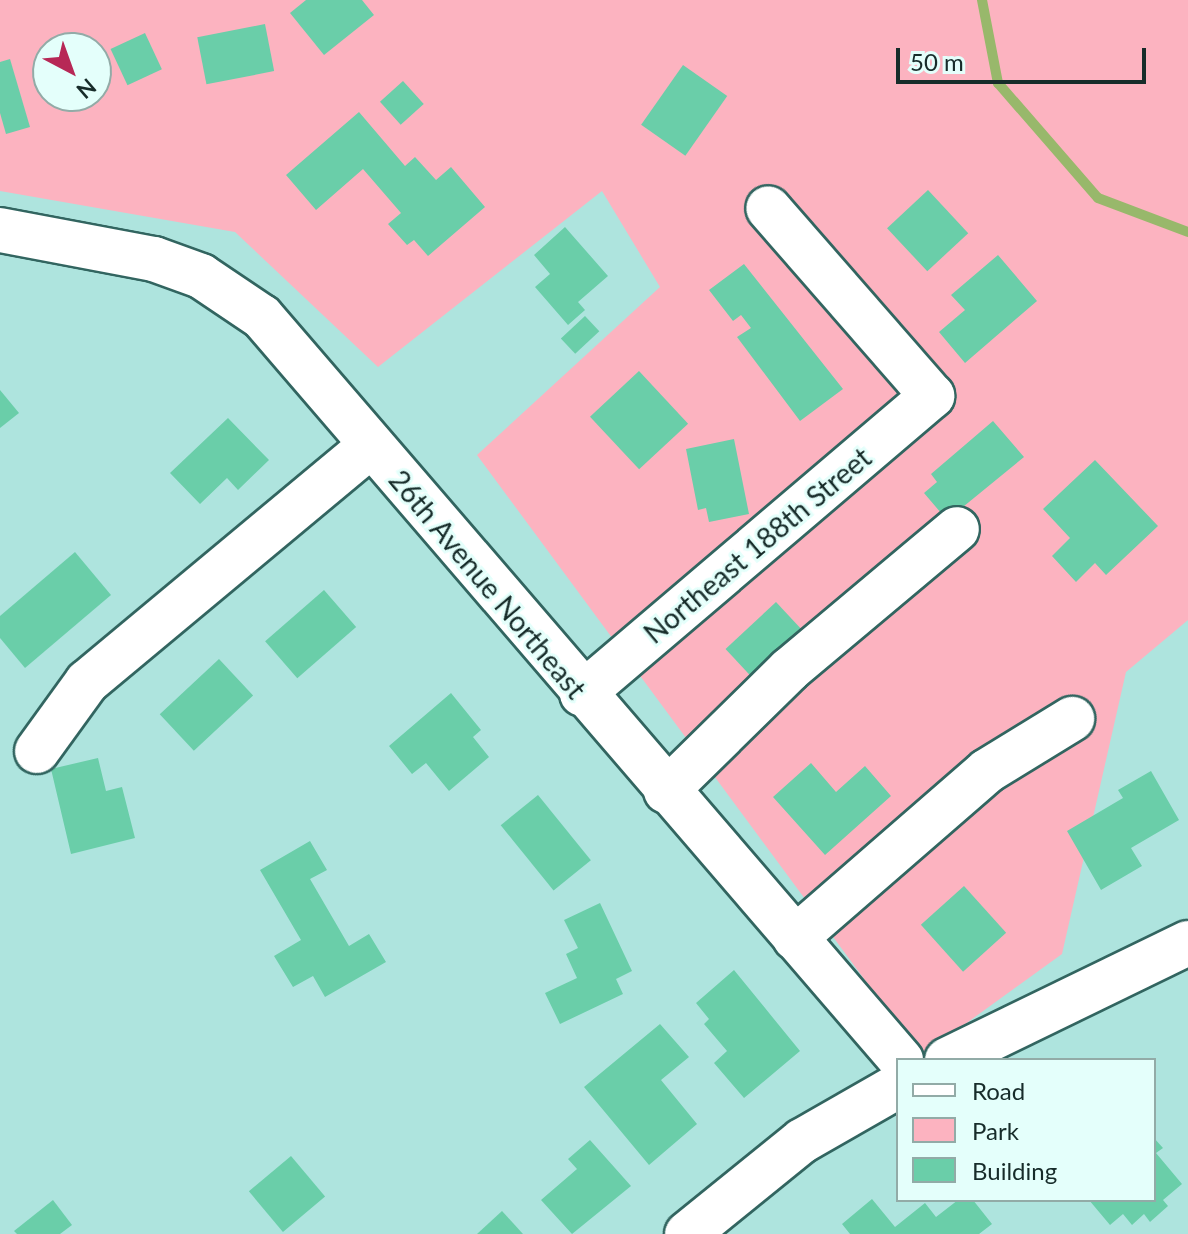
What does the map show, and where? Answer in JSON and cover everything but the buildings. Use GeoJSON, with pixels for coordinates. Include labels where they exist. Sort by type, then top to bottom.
{"type":"FeatureCollection","features":[{"type":"Feature","properties":{"kind":"street","name":"Northeast 188th Street"},"geometry":{"type":"LineString","coordinates":[[582,694],[932,396],[768,208]]}},
{"type":"Feature","properties":{"kind":"street","name":"26th Avenue Northeast"},"geometry":{"type":"LineString","coordinates":[[0,230],[154,259],[201,276],[262,317],[582,694],[899,1058]]}},
{"type":"Feature","properties":{"kind":"street"},"geometry":{"type":"LineString","coordinates":[[37,751],[87,682],[371,445]]}},
{"type":"Feature","properties":{"kind":"street"},"geometry":{"type":"LineString","coordinates":[[666,791],[789,670],[957,529]]}},
{"type":"Feature","properties":{"kind":"street"},"geometry":{"type":"LineString","coordinates":[[795,938],[987,771],[1072,719]]}},
{"type":"Feature","properties":{"kind":"street"},"geometry":{"type":"LineString","coordinates":[[951,1058],[1188,943]]}},
{"type":"Feature","properties":{"kind":"street"},"geometry":{"type":"LineString","coordinates":[[687,1234],[802,1141],[896,1087]]}},
{"type":"Feature","properties":{"kind":"green space"},"geometry":{"type":"Polygon","coordinates":[[[0,0],[1188,0],[1188,620],[1126,672],[1062,954],[921,1056],[477,455],[660,287],[602,191],[378,367],[235,232],[0,191],[0,0]]]}},
{"type":"Feature","properties":{"kind":"waterway"},"geometry":{"type":"LineString","coordinates":[[982,0],[998,83],[1098,198],[1188,232]]}}]}
